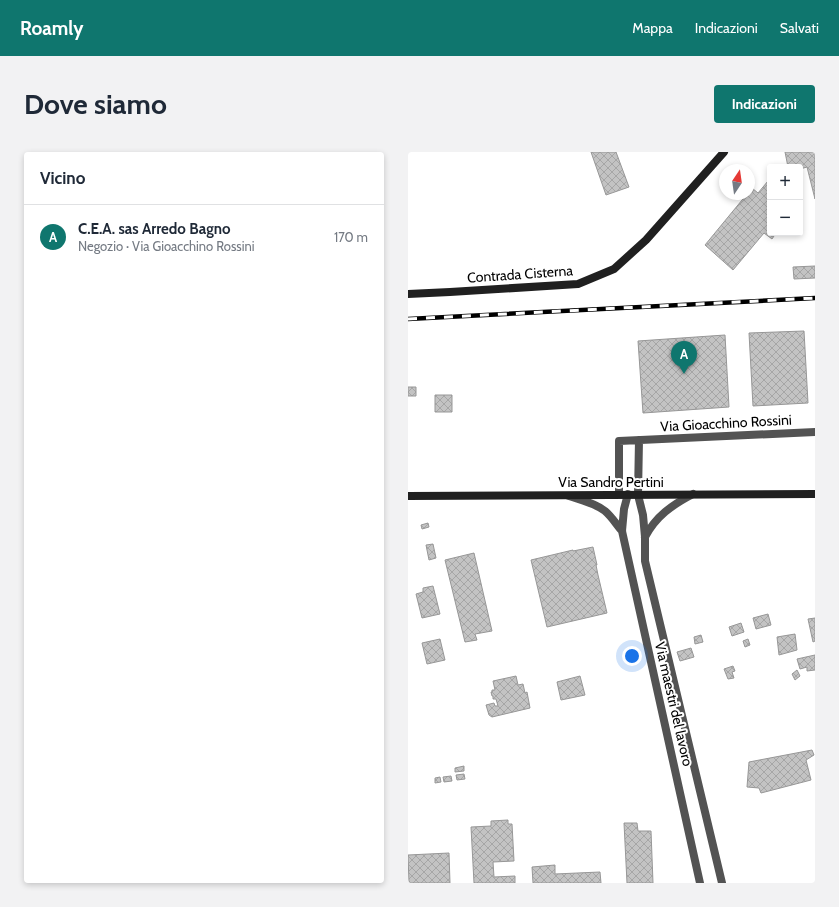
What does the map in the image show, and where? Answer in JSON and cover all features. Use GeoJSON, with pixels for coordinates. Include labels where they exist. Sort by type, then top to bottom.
{"type":"FeatureCollection","features":[{"type":"Feature","properties":{"kind":"main road","name":"Contrada Cisterna"},"geometry":{"type":"LineString","coordinates":[[408,294],[578,284],[614,269],[646,240],[724,152]]}},
{"type":"Feature","properties":{"kind":"main road","name":"Via Sandro Pertini"},"geometry":{"type":"LineString","coordinates":[[408,496],[815,494]]}},
{"type":"Feature","properties":{"kind":"street","name":"Via Gioacchino Rossini"},"geometry":{"type":"LineString","coordinates":[[619,494],[619,441],[815,432]]}},
{"type":"Feature","properties":{"kind":"street"},"geometry":{"type":"LineString","coordinates":[[638,495],[639,440]]}},
{"type":"Feature","properties":{"kind":"street","name":"Via maestri del lavoro"},"geometry":{"type":"LineString","coordinates":[[628,494],[624,509],[622,531],[700,883]]}},
{"type":"Feature","properties":{"kind":"street"},"geometry":{"type":"LineString","coordinates":[[645,537],[650,527],[662,514],[677,502],[693,494]]}},
{"type":"Feature","properties":{"kind":"street","name":"Via maestri del lavoro"},"geometry":{"type":"LineString","coordinates":[[567,495],[604,510],[622,531]]}},
{"type":"Feature","properties":{"kind":"street","name":"Via maestri del lavoro"},"geometry":{"type":"LineString","coordinates":[[638,495],[643,516],[645,561],[722,883]]}},
{"type":"Feature","properties":{"kind":"building"},"geometry":{"type":"Polygon","coordinates":[[[591,152],[616,152],[629,187],[606,195],[591,152]]]}},
{"type":"Feature","properties":{"kind":"building"},"geometry":{"type":"Polygon","coordinates":[[[785,152],[815,152],[815,199],[807,167],[803,168],[803,164],[787,164],[785,152]]]}},
{"type":"Feature","properties":{"kind":"building"},"geometry":{"type":"Polygon","coordinates":[[[767,182],[767,235],[764,233],[733,270],[705,245],[742,200],[755,200],[755,190],[758,193],[767,182]]]}},
{"type":"Feature","properties":{"kind":"building"},"geometry":{"type":"Polygon","coordinates":[[[815,266],[815,278],[794,279],[793,267],[815,266]]]}},
{"type":"Feature","properties":{"kind":"building"},"geometry":{"type":"Polygon","coordinates":[[[804,331],[808,403],[753,406],[749,333],[804,331]]]}},
{"type":"Feature","properties":{"kind":"building"},"geometry":{"type":"Polygon","coordinates":[[[725,335],[729,407],[643,413],[638,341],[725,335]]]}},
{"type":"Feature","properties":{"kind":"building"},"geometry":{"type":"Polygon","coordinates":[[[408,387],[416,387],[416,396],[408,396],[408,387]]]}},
{"type":"Feature","properties":{"kind":"building"},"geometry":{"type":"Polygon","coordinates":[[[435,395],[452,395],[452,412],[435,412],[435,395]]]}},
{"type":"Feature","properties":{"kind":"building"},"geometry":{"type":"Polygon","coordinates":[[[428,523],[429,527],[422,529],[421,525],[428,523]]]}},
{"type":"Feature","properties":{"kind":"building"},"geometry":{"type":"Polygon","coordinates":[[[433,544],[436,558],[429,560],[426,545],[433,544]]]}},
{"type":"Feature","properties":{"kind":"building"},"geometry":{"type":"Polygon","coordinates":[[[593,547],[607,613],[547,627],[531,560],[593,547]]]}},
{"type":"Feature","properties":{"kind":"building"},"geometry":{"type":"Polygon","coordinates":[[[474,553],[492,631],[475,634],[477,640],[465,642],[445,560],[474,553]]]}},
{"type":"Feature","properties":{"kind":"building"},"geometry":{"type":"Polygon","coordinates":[[[433,586],[440,614],[422,618],[416,594],[423,592],[423,588],[433,586]]]}},
{"type":"Feature","properties":{"kind":"building"},"geometry":{"type":"Polygon","coordinates":[[[768,614],[771,625],[756,629],[753,618],[768,614]]]}},
{"type":"Feature","properties":{"kind":"building"},"geometry":{"type":"Polygon","coordinates":[[[815,618],[815,641],[813,642],[808,619],[815,618]]]}},
{"type":"Feature","properties":{"kind":"building"},"geometry":{"type":"Polygon","coordinates":[[[741,623],[744,632],[732,636],[729,627],[741,623]]]}},
{"type":"Feature","properties":{"kind":"building"},"geometry":{"type":"Polygon","coordinates":[[[795,634],[797,650],[779,655],[777,637],[795,634]]]}},
{"type":"Feature","properties":{"kind":"building"},"geometry":{"type":"Polygon","coordinates":[[[701,635],[703,642],[695,644],[694,637],[701,635]]]}},
{"type":"Feature","properties":{"kind":"building"},"geometry":{"type":"Polygon","coordinates":[[[440,639],[445,660],[427,664],[422,643],[440,639]]]}},
{"type":"Feature","properties":{"kind":"building"},"geometry":{"type":"Polygon","coordinates":[[[748,639],[750,645],[745,647],[743,641],[748,639]]]}},
{"type":"Feature","properties":{"kind":"building"},"geometry":{"type":"Polygon","coordinates":[[[691,648],[694,657],[680,661],[677,652],[691,648]]]}},
{"type":"Feature","properties":{"kind":"building"},"geometry":{"type":"Polygon","coordinates":[[[815,655],[815,670],[807,671],[807,667],[800,669],[797,659],[815,655]]]}},
{"type":"Feature","properties":{"kind":"building"},"geometry":{"type":"Polygon","coordinates":[[[733,666],[735,671],[732,672],[734,678],[728,679],[724,669],[733,666]]]}},
{"type":"Feature","properties":{"kind":"building"},"geometry":{"type":"Polygon","coordinates":[[[797,670],[800,676],[795,680],[792,674],[797,670]]]}},
{"type":"Feature","properties":{"kind":"building"},"geometry":{"type":"Polygon","coordinates":[[[516,676],[518,685],[523,684],[525,693],[527,692],[530,708],[492,717],[489,715],[486,705],[494,703],[495,706],[498,706],[496,699],[493,699],[491,692],[492,690],[495,690],[493,681],[516,676]]]}},
{"type":"Feature","properties":{"kind":"building"},"geometry":{"type":"Polygon","coordinates":[[[580,676],[585,695],[561,700],[557,682],[580,676]]]}},
{"type":"Feature","properties":{"kind":"building"},"geometry":{"type":"Polygon","coordinates":[[[812,750],[814,755],[806,760],[811,780],[761,793],[759,788],[747,787],[749,762],[812,750]]]}},
{"type":"Feature","properties":{"kind":"building"},"geometry":{"type":"Polygon","coordinates":[[[464,766],[464,771],[455,772],[455,768],[464,766]]]}},
{"type":"Feature","properties":{"kind":"building"},"geometry":{"type":"Polygon","coordinates":[[[464,774],[465,779],[457,780],[456,775],[464,774]]]}},
{"type":"Feature","properties":{"kind":"building"},"geometry":{"type":"Polygon","coordinates":[[[451,776],[452,781],[444,782],[443,777],[451,776]]]}},
{"type":"Feature","properties":{"kind":"building"},"geometry":{"type":"Polygon","coordinates":[[[440,777],[441,782],[435,783],[435,778],[440,777]]]}},
{"type":"Feature","properties":{"kind":"building"},"geometry":{"type":"Polygon","coordinates":[[[508,820],[508,824],[512,824],[514,861],[493,862],[494,877],[515,876],[515,883],[474,883],[471,827],[491,826],[491,821],[508,820]]]}},
{"type":"Feature","properties":{"kind":"building"},"geometry":{"type":"Polygon","coordinates":[[[624,823],[637,823],[638,831],[651,831],[653,883],[627,883],[624,823]]]}},
{"type":"Feature","properties":{"kind":"building"},"geometry":{"type":"Polygon","coordinates":[[[449,853],[450,883],[409,883],[408,855],[449,853]]]}},
{"type":"Feature","properties":{"kind":"building"},"geometry":{"type":"Polygon","coordinates":[[[555,865],[555,874],[600,872],[601,883],[533,883],[532,867],[555,865]]]}},
{"type":"Feature","properties":{"kind":"railway"},"geometry":{"type":"LineString","coordinates":[[408,319],[815,298]]}},
{"type":"Feature","properties":{"kind":"place","name":"C.E.A. sas Arredo Bagno"},"geometry":{"type":"Point","coordinates":[684,374]}}]}
